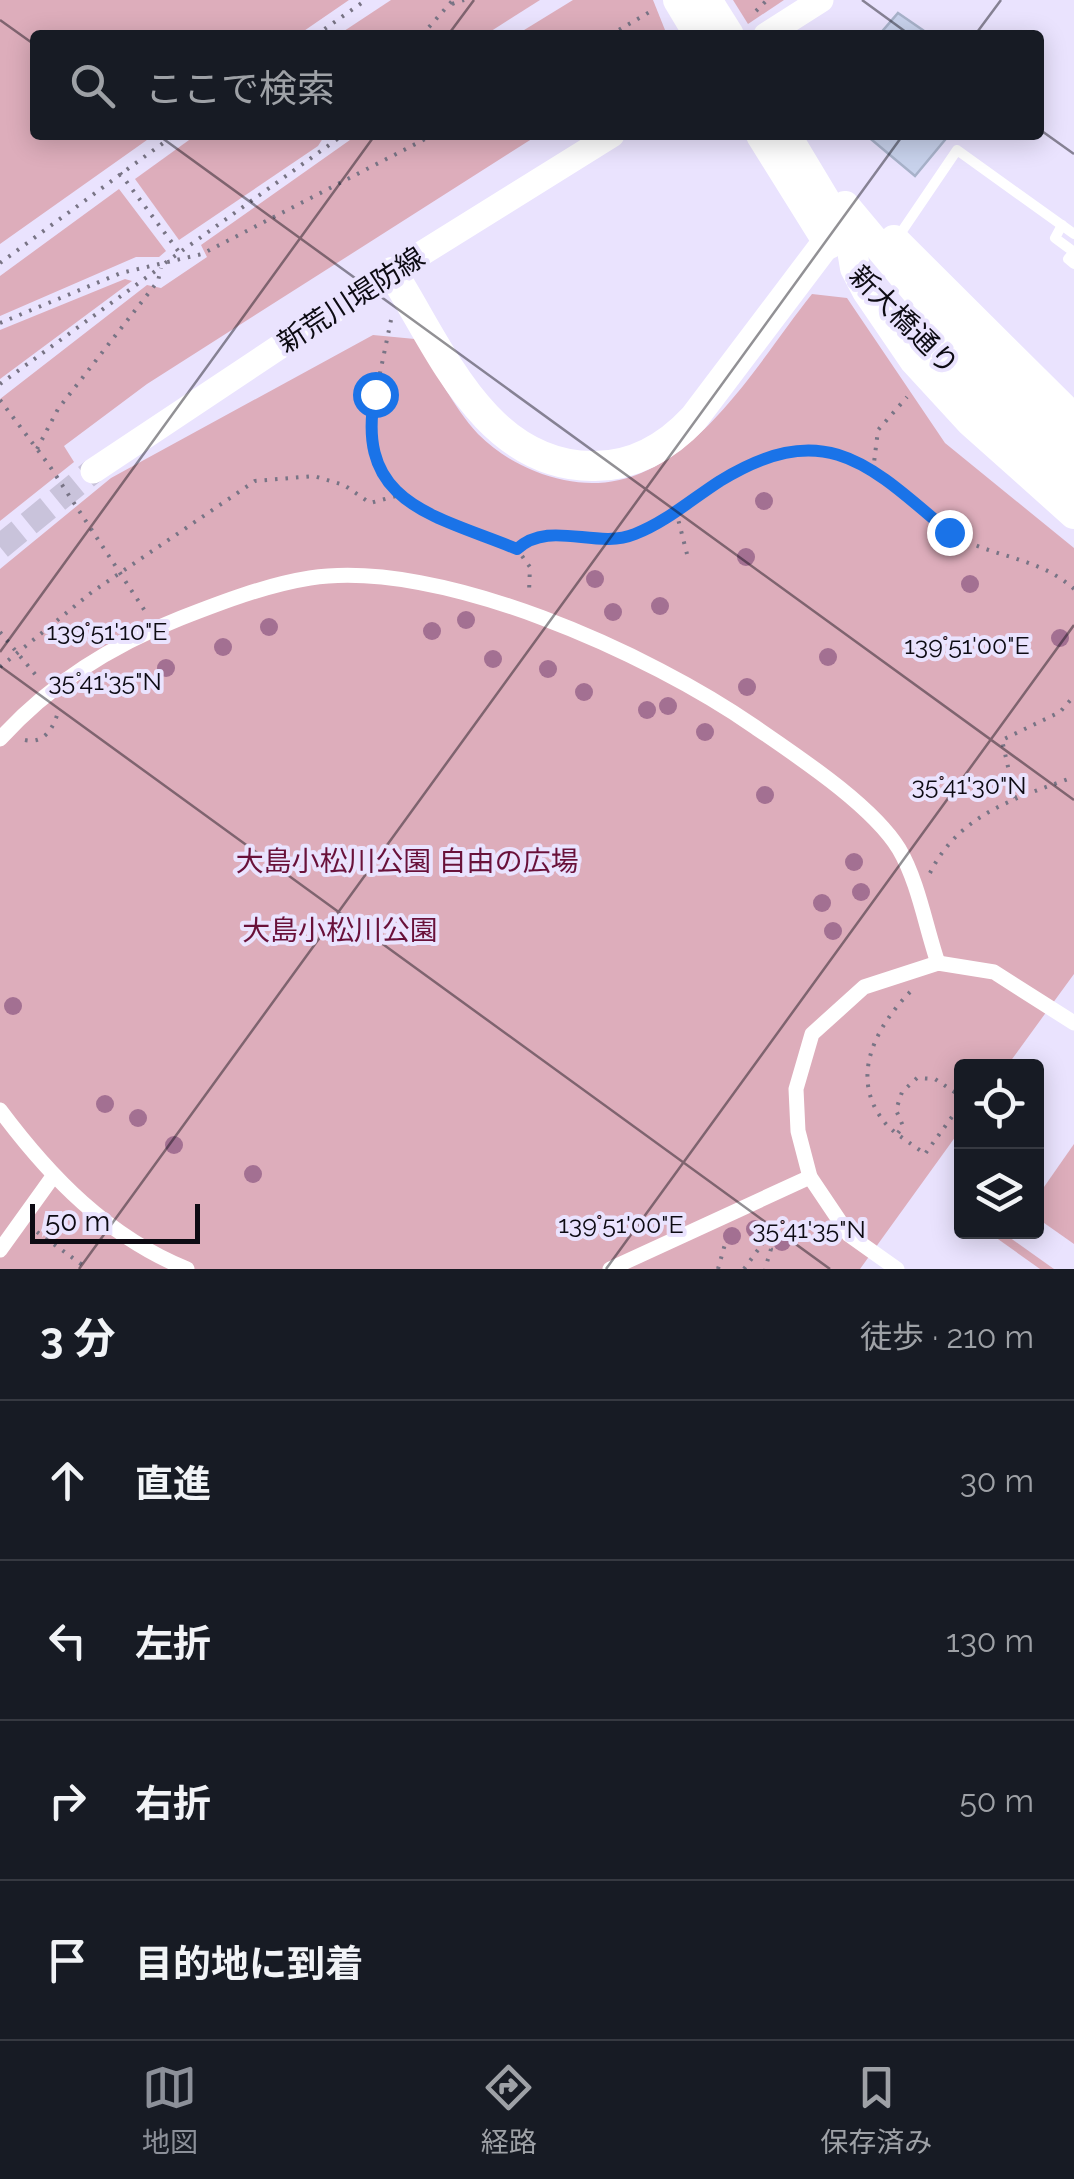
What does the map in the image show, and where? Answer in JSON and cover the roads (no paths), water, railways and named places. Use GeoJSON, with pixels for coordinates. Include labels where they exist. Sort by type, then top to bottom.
{"type":"FeatureCollection","features":[{"type":"Feature","properties":{"kind":"main road"},"geometry":{"type":"LineString","coordinates":[[707,0],[726,30]]}},
{"type":"Feature","properties":{"kind":"main road"},"geometry":{"type":"LineString","coordinates":[[666,4],[694,30]]}},
{"type":"Feature","properties":{"kind":"main road","name":"新大橋通り"},"geometry":{"type":"LineString","coordinates":[[765,140],[838,240],[1074,483]]}},
{"type":"Feature","properties":{"kind":"main road"},"geometry":{"type":"LineString","coordinates":[[776,140],[824,208],[867,291],[914,360],[971,422],[1074,514]]}},
{"type":"Feature","properties":{"kind":"main road"},"geometry":{"type":"LineString","coordinates":[[392,272],[492,426],[534,456],[577,466],[612,466],[634,459],[681,431],[838,240],[834,208],[793,140]]}},
{"type":"Feature","properties":{"kind":"main road","name":"新大橋通り"},"geometry":{"type":"LineString","coordinates":[[794,140],[952,333],[1074,450]]}},
{"type":"Feature","properties":{"kind":"main road"},"geometry":{"type":"LineString","coordinates":[[824,208],[867,223],[895,241],[1074,419]]}},
{"type":"Feature","properties":{"kind":"street"},"geometry":{"type":"LineString","coordinates":[[761,23],[820,0]]}},
{"type":"Feature","properties":{"kind":"street","name":"新荒川堤防線"},"geometry":{"type":"LineString","coordinates":[[93,472],[392,272],[604,140]]}},
{"type":"Feature","properties":{"kind":"street"},"geometry":{"type":"LineString","coordinates":[[0,740],[52,690],[155,628],[230,599],[312,577],[376,578],[446,587],[604,644],[699,688],[796,755],[851,798],[898,848],[938,963]]}},
{"type":"Feature","properties":{"kind":"street"},"geometry":{"type":"LineString","coordinates":[[897,1269],[849,1235],[810,1177],[798,1131],[796,1089],[803,1054],[812,1034],[864,988],[938,963],[994,972],[1074,1023]]}},
{"type":"Feature","properties":{"kind":"street"},"geometry":{"type":"LineString","coordinates":[[0,1110],[54,1175],[96,1216],[160,1258],[187,1269]]}},
{"type":"Feature","properties":{"kind":"street"},"geometry":{"type":"LineString","coordinates":[[0,1250],[54,1175]]}},
{"type":"Feature","properties":{"kind":"street"},"geometry":{"type":"LineString","coordinates":[[610,1269],[810,1177]]}},
{"type":"Feature","properties":{"kind":"lane"},"geometry":{"type":"LineString","coordinates":[[895,241],[957,150],[1074,234]]}},
{"type":"Feature","properties":{"kind":"lane"},"geometry":{"type":"LineString","coordinates":[[1062,226],[1055,238],[1074,252],[1068,259],[1074,264]]}},
{"type":"Feature","properties":{"kind":"tunnel"},"geometry":{"type":"LineString","coordinates":[[0,547],[93,471]]}},
{"type":"Feature","properties":{"kind":"park label","name":"大島小松川公園 自由の広場"},"geometry":{"type":"Point","coordinates":[407,861]}},
{"type":"Feature","properties":{"kind":"park label","name":"大島小松川公園"},"geometry":{"type":"Point","coordinates":[340,930]}}]}
